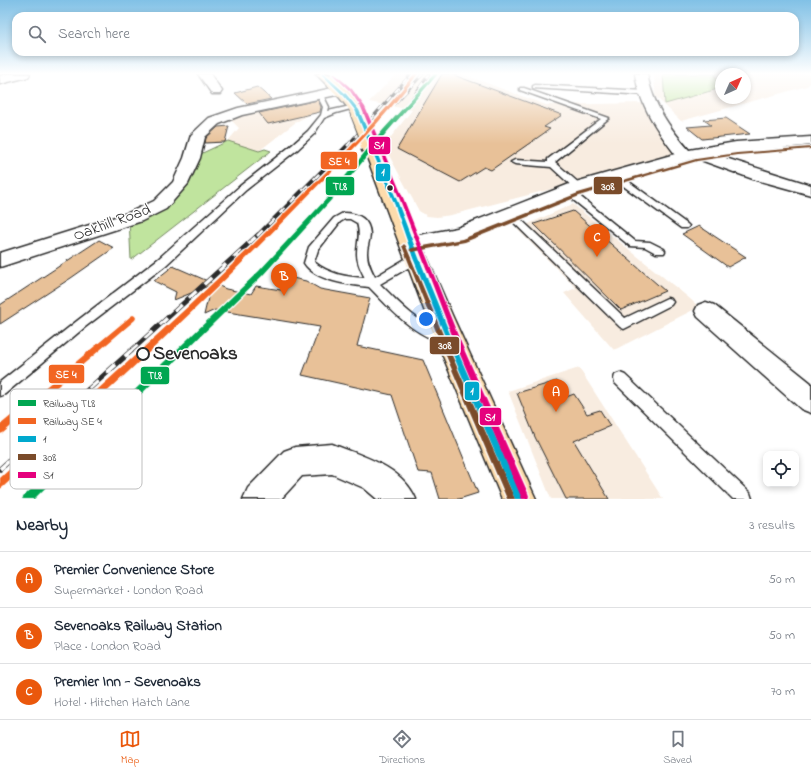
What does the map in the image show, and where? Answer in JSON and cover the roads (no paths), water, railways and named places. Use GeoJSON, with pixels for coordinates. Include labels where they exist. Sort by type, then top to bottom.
{"type":"FeatureCollection","features":[{"type":"Feature","properties":{"kind":"main road"},"geometry":{"type":"LineString","coordinates":[[348,97],[356,108],[396,202],[450,341],[519,499]]}},
{"type":"Feature","properties":{"kind":"street","name":"Oakhill Road"},"geometry":{"type":"LineString","coordinates":[[0,260],[135,217],[160,205],[180,184],[192,158],[198,135],[214,121],[238,112],[309,97]]}},
{"type":"Feature","properties":{"kind":"street"},"geometry":{"type":"LineString","coordinates":[[648,97],[660,124],[691,155],[811,190]]}},
{"type":"Feature","properties":{"kind":"street"},"geometry":{"type":"LineString","coordinates":[[414,250],[461,234],[509,213],[614,175],[691,155],[736,147],[811,141]]}},
{"type":"Feature","properties":{"kind":"street"},"geometry":{"type":"LineString","coordinates":[[0,272],[17,260],[21,253]]}},
{"type":"Feature","properties":{"kind":"street"},"geometry":{"type":"LineString","coordinates":[[706,311],[811,400]]}},
{"type":"Feature","properties":{"kind":"street"},"geometry":{"type":"LineString","coordinates":[[259,499],[295,462],[332,459],[375,477],[400,499]]}},
{"type":"Feature","properties":{"kind":"lane"},"geometry":{"type":"LineString","coordinates":[[0,390],[81,324],[162,262],[243,188],[311,132],[324,114],[326,107],[321,97]]}},
{"type":"Feature","properties":{"kind":"lane"},"geometry":{"type":"LineString","coordinates":[[546,97],[606,118],[551,161],[573,190],[634,244],[647,244],[660,251]]}},
{"type":"Feature","properties":{"kind":"lane"},"geometry":{"type":"LineString","coordinates":[[324,114],[356,108]]}},
{"type":"Feature","properties":{"kind":"lane"},"geometry":{"type":"LineString","coordinates":[[515,162],[553,165]]}},
{"type":"Feature","properties":{"kind":"lane"},"geometry":{"type":"LineString","coordinates":[[614,175],[684,226]]}},
{"type":"Feature","properties":{"kind":"lane"},"geometry":{"type":"LineString","coordinates":[[509,213],[624,324],[667,302]]}},
{"type":"Feature","properties":{"kind":"lane"},"geometry":{"type":"LineString","coordinates":[[414,250],[404,266],[372,283],[348,281],[320,272],[309,263],[313,249],[337,220],[343,216],[352,216],[361,221],[365,233],[362,253],[363,263],[372,283],[407,318],[427,332],[450,341]]}},
{"type":"Feature","properties":{"kind":"lane"},"geometry":{"type":"LineString","coordinates":[[620,378],[744,499]]}},
{"type":"Feature","properties":{"kind":"railway"},"geometry":{"type":"LineString","coordinates":[[347,146],[390,97]]}},
{"type":"Feature","properties":{"kind":"railway"},"geometry":{"type":"LineString","coordinates":[[394,104],[400,97]]}},
{"type":"Feature","properties":{"kind":"railway"},"geometry":{"type":"LineString","coordinates":[[406,107],[413,97]]}},
{"type":"Feature","properties":{"kind":"railway"},"geometry":{"type":"LineString","coordinates":[[258,235],[347,146]]}},
{"type":"Feature","properties":{"kind":"railway"},"geometry":{"type":"LineString","coordinates":[[130,352],[258,235]]}},
{"type":"Feature","properties":{"kind":"railway"},"geometry":{"type":"LineString","coordinates":[[89,389],[131,351]]}},
{"type":"Feature","properties":{"kind":"railway"},"geometry":{"type":"LineString","coordinates":[[0,469],[10,460]]}},
{"type":"Feature","properties":{"kind":"rail line","name":"TL8"},"geometry":{"type":"LineString","coordinates":[[141,389],[261,273],[331,197],[385,131],[415,97]]}},
{"type":"Feature","properties":{"kind":"rail line","name":"TL8"},"geometry":{"type":"LineString","coordinates":[[27,499],[37,489]]}},
{"type":"Feature","properties":{"kind":"place","name":"Premier Inn - Sevenoaks"},"geometry":{"type":"Point","coordinates":[597,257]}},
{"type":"Feature","properties":{"kind":"place","name":"Sevenoaks Railway Station"},"geometry":{"type":"Point","coordinates":[284,296]}},
{"type":"Feature","properties":{"kind":"place","name":"Sevenoaks"},"geometry":{"type":"Point","coordinates":[143,354]}},
{"type":"Feature","properties":{"kind":"place","name":"Premier Convenience Store"},"geometry":{"type":"Point","coordinates":[556,412]}}]}
